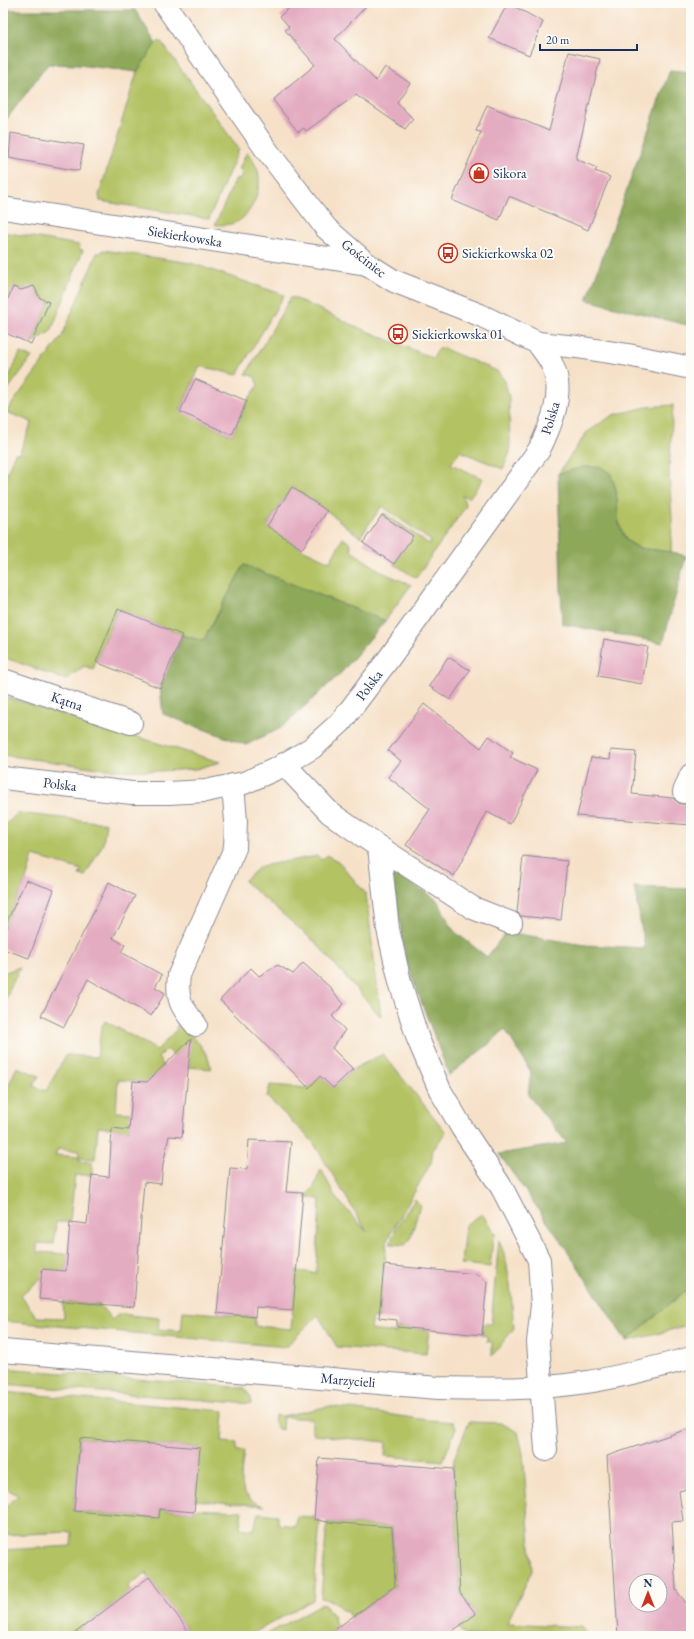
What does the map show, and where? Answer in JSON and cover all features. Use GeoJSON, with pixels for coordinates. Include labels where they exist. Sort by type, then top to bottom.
{"type":"FeatureCollection","features":[{"type":"Feature","properties":{"kind":"street","name":"Gościniec"},"geometry":{"type":"LineString","coordinates":[[166,4],[265,148],[326,228],[367,264],[394,281],[480,315],[538,343],[628,355],[691,368]]}},
{"type":"Feature","properties":{"kind":"street","name":"Siekierkowska"},"geometry":{"type":"LineString","coordinates":[[3,208],[367,264]]}},
{"type":"Feature","properties":{"kind":"street","name":"Polska"},"geometry":{"type":"LineString","coordinates":[[3,778],[132,793],[169,794],[204,791],[244,783],[284,764],[312,748],[341,722],[390,657],[539,450],[554,414],[558,389],[557,377],[553,366],[538,343]]}},
{"type":"Feature","properties":{"kind":"street","name":"Kątna"},"geometry":{"type":"LineString","coordinates":[[3,680],[131,723]]}},
{"type":"Feature","properties":{"kind":"street"},"geometry":{"type":"LineString","coordinates":[[284,764],[330,814],[473,908],[511,923]]}},
{"type":"Feature","properties":{"kind":"street"},"geometry":{"type":"LineString","coordinates":[[196,1025],[183,1009],[177,988],[179,975],[235,848],[236,821],[233,785]]}},
{"type":"Feature","properties":{"kind":"street"},"geometry":{"type":"LineString","coordinates":[[379,847],[388,929],[400,982],[418,1039],[440,1090],[462,1128],[502,1188],[539,1260],[542,1305],[538,1342],[546,1450]]}},
{"type":"Feature","properties":{"kind":"street","name":"Marzycieli"},"geometry":{"type":"LineString","coordinates":[[3,1351],[438,1388],[542,1388],[611,1378],[691,1358]]}},
{"type":"Feature","properties":{"kind":"green space"},"geometry":{"type":"Polygon","coordinates":[[[3,10],[135,10],[156,43],[137,72],[78,65],[48,64],[3,124],[3,10]]]}},
{"type":"Feature","properties":{"kind":"green space"},"geometry":{"type":"Polygon","coordinates":[[[160,40],[239,149],[209,219],[100,201],[99,195],[137,72],[156,43],[160,40]]]}},
{"type":"Feature","properties":{"kind":"green space"},"geometry":{"type":"Polygon","coordinates":[[[670,70],[691,72],[691,326],[587,300],[670,70]]]}},
{"type":"Feature","properties":{"kind":"green space"},"geometry":{"type":"Polygon","coordinates":[[[247,152],[256,166],[259,178],[258,192],[252,207],[237,222],[215,225],[236,178],[239,180],[243,171],[239,169],[247,152]]]}},
{"type":"Feature","properties":{"kind":"green space"},"geometry":{"type":"Polygon","coordinates":[[[3,232],[79,245],[80,250],[83,250],[51,331],[31,344],[49,302],[40,298],[37,291],[13,287],[3,310],[3,232]]]}},
{"type":"Feature","properties":{"kind":"green space"},"geometry":{"type":"Polygon","coordinates":[[[103,250],[191,263],[284,295],[237,375],[200,366],[180,411],[232,435],[247,401],[258,386],[255,377],[246,374],[291,297],[357,327],[433,358],[438,350],[442,348],[497,371],[505,381],[509,398],[510,452],[503,469],[460,451],[451,464],[483,479],[469,498],[462,495],[466,506],[416,578],[394,564],[412,536],[382,515],[384,513],[429,544],[431,541],[382,506],[360,537],[327,511],[292,487],[267,525],[302,549],[330,562],[343,538],[351,544],[351,551],[384,573],[411,585],[385,621],[244,565],[203,641],[182,635],[118,609],[93,669],[84,666],[66,680],[3,657],[3,483],[15,453],[19,454],[32,422],[6,412],[62,336],[97,253],[101,253],[103,250]]]}},
{"type":"Feature","properties":{"kind":"green space"},"geometry":{"type":"Polygon","coordinates":[[[20,353],[32,357],[3,396],[3,390],[20,353]]]}},
{"type":"Feature","properties":{"kind":"green space"},"geometry":{"type":"Polygon","coordinates":[[[673,405],[669,473],[672,519],[671,552],[640,548],[632,545],[626,540],[622,533],[618,515],[616,490],[583,467],[558,474],[587,432],[613,415],[647,407],[673,405]]]}},
{"type":"Feature","properties":{"kind":"green space"},"geometry":{"type":"Polygon","coordinates":[[[583,467],[601,467],[611,474],[616,490],[619,524],[626,540],[639,548],[671,552],[686,556],[663,643],[562,624],[558,474],[583,467]]]}},
{"type":"Feature","properties":{"kind":"green space"},"geometry":{"type":"Polygon","coordinates":[[[244,565],[385,621],[341,673],[281,728],[246,745],[163,714],[160,688],[182,635],[203,641],[244,565]]]}},
{"type":"Feature","properties":{"kind":"green space"},"geometry":{"type":"Polygon","coordinates":[[[3,696],[220,762],[196,769],[160,771],[113,770],[3,755],[3,696]]]}},
{"type":"Feature","properties":{"kind":"green space"},"geometry":{"type":"Polygon","coordinates":[[[18,813],[106,823],[103,844],[85,876],[79,875],[82,870],[33,856],[26,880],[3,930],[3,827],[18,813]]]}},
{"type":"Feature","properties":{"kind":"green space"},"geometry":{"type":"Polygon","coordinates":[[[327,855],[339,862],[366,894],[381,1017],[315,942],[244,881],[261,866],[317,856],[322,860],[327,855]]]}},
{"type":"Feature","properties":{"kind":"green space"},"geometry":{"type":"Polygon","coordinates":[[[392,871],[437,900],[454,931],[487,957],[506,932],[585,945],[645,948],[634,887],[691,889],[691,1286],[626,1341],[565,1247],[499,1154],[567,1143],[528,1095],[531,1072],[505,1029],[489,1044],[449,1075],[406,961],[392,871]]]}},
{"type":"Feature","properties":{"kind":"green space"},"geometry":{"type":"Polygon","coordinates":[[[20,967],[3,1005],[3,973],[20,967]]]}},
{"type":"Feature","properties":{"kind":"green space"},"geometry":{"type":"Polygon","coordinates":[[[105,1021],[157,1050],[177,1029],[176,1027],[179,1023],[203,1049],[207,1055],[211,1069],[188,1067],[177,1053],[174,1056],[167,1049],[158,1058],[164,1065],[156,1074],[155,1081],[146,1080],[145,1082],[118,1080],[116,1112],[131,1113],[129,1130],[98,1127],[95,1159],[79,1158],[79,1161],[92,1162],[92,1175],[75,1175],[70,1222],[56,1222],[54,1244],[37,1243],[37,1252],[68,1254],[66,1271],[41,1278],[21,1296],[37,1317],[64,1318],[63,1302],[100,1305],[112,1320],[118,1314],[159,1318],[158,1329],[181,1331],[183,1311],[255,1317],[255,1326],[291,1329],[296,1271],[316,1273],[320,1199],[305,1198],[314,1187],[321,1169],[336,1198],[367,1232],[313,1142],[267,1097],[270,1085],[309,1088],[320,1076],[333,1088],[353,1069],[383,1054],[446,1132],[433,1150],[431,1163],[387,1240],[379,1318],[373,1317],[371,1330],[396,1333],[397,1327],[429,1330],[426,1354],[337,1347],[318,1315],[286,1347],[3,1321],[3,1097],[17,1067],[39,1076],[33,1086],[46,1091],[66,1055],[97,1057],[101,1028],[105,1021]],[[58,1149],[55,1155],[79,1157],[79,1151],[58,1149]]]}},
{"type":"Feature","properties":{"kind":"green space"},"geometry":{"type":"Polygon","coordinates":[[[415,1199],[420,1205],[410,1240],[405,1245],[390,1244],[396,1228],[415,1199]]]}},
{"type":"Feature","properties":{"kind":"green space"},"geometry":{"type":"Polygon","coordinates":[[[482,1214],[496,1235],[493,1238],[490,1267],[461,1264],[465,1225],[482,1214]]]}},
{"type":"Feature","properties":{"kind":"green space"},"geometry":{"type":"Polygon","coordinates":[[[499,1240],[506,1261],[514,1328],[492,1356],[492,1342],[487,1341],[487,1336],[482,1335],[483,1324],[491,1324],[499,1240]]]}},
{"type":"Feature","properties":{"kind":"green space"},"geometry":{"type":"Polygon","coordinates":[[[691,1286],[691,1324],[626,1341],[691,1286]]]}},
{"type":"Feature","properties":{"kind":"green space"},"geometry":{"type":"Polygon","coordinates":[[[3,1368],[244,1388],[251,1397],[251,1404],[3,1384],[3,1368]]]}},
{"type":"Feature","properties":{"kind":"green space"},"geometry":{"type":"Polygon","coordinates":[[[3,1392],[224,1411],[222,1442],[237,1443],[237,1451],[244,1451],[241,1477],[244,1491],[248,1497],[264,1506],[195,1500],[199,1448],[80,1438],[74,1511],[158,1518],[160,1509],[194,1512],[195,1509],[242,1511],[240,1528],[254,1530],[258,1513],[278,1515],[278,1524],[296,1526],[297,1516],[314,1517],[314,1521],[320,1521],[313,1600],[248,1636],[192,1636],[146,1573],[128,1586],[131,1591],[78,1630],[82,1636],[3,1636],[3,1550],[71,1546],[72,1532],[3,1535],[3,1511],[18,1495],[3,1487],[3,1392]]]}},
{"type":"Feature","properties":{"kind":"green space"},"geometry":{"type":"Polygon","coordinates":[[[330,1406],[427,1420],[454,1422],[456,1428],[443,1461],[385,1456],[386,1442],[314,1435],[314,1432],[312,1431],[312,1419],[283,1417],[282,1430],[278,1429],[274,1423],[275,1415],[282,1416],[330,1406]]]}},
{"type":"Feature","properties":{"kind":"green space"},"geometry":{"type":"Polygon","coordinates":[[[469,1422],[501,1423],[518,1432],[523,1453],[532,1571],[507,1623],[582,1627],[589,1636],[465,1636],[458,1627],[476,1614],[460,1593],[453,1469],[454,1458],[469,1422]]]}},
{"type":"Feature","properties":{"kind":"green space"},"geometry":{"type":"Polygon","coordinates":[[[327,1522],[392,1527],[395,1586],[351,1618],[345,1610],[343,1611],[335,1602],[321,1598],[327,1522]]]}},
{"type":"Feature","properties":{"kind":"green space"},"geometry":{"type":"Polygon","coordinates":[[[321,1604],[326,1606],[334,1617],[333,1619],[338,1627],[326,1636],[264,1636],[321,1604]]]}},
{"type":"Feature","properties":{"kind":"building"},"geometry":{"type":"Polygon","coordinates":[[[295,3],[369,3],[335,39],[376,81],[385,67],[410,83],[397,102],[413,119],[405,129],[356,95],[306,131],[304,128],[298,132],[273,100],[315,65],[285,30],[289,27],[280,16],[295,3]]]}},
{"type":"Feature","properties":{"kind":"building"},"geometry":{"type":"Polygon","coordinates":[[[508,3],[543,22],[529,55],[489,38],[508,3]]]}},
{"type":"Feature","properties":{"kind":"building"},"geometry":{"type":"Polygon","coordinates":[[[569,52],[600,59],[576,159],[597,168],[595,171],[610,177],[588,230],[509,196],[499,220],[452,200],[481,132],[476,131],[487,105],[549,131],[569,52]]]}},
{"type":"Feature","properties":{"kind":"building"},"geometry":{"type":"Polygon","coordinates":[[[11,133],[84,145],[79,171],[9,158],[11,133]]]}},
{"type":"Feature","properties":{"kind":"building"},"geometry":{"type":"Polygon","coordinates":[[[34,286],[40,298],[49,302],[31,344],[3,332],[3,310],[13,287],[21,290],[34,286]]]}},
{"type":"Feature","properties":{"kind":"building"},"geometry":{"type":"Polygon","coordinates":[[[195,379],[247,401],[232,435],[180,412],[195,379]]]}},
{"type":"Feature","properties":{"kind":"building"},"geometry":{"type":"Polygon","coordinates":[[[292,487],[327,511],[302,549],[267,526],[292,487]]]}},
{"type":"Feature","properties":{"kind":"building"},"geometry":{"type":"Polygon","coordinates":[[[382,515],[413,536],[394,564],[363,543],[382,515]]]}},
{"type":"Feature","properties":{"kind":"building"},"geometry":{"type":"Polygon","coordinates":[[[118,609],[182,635],[160,688],[96,662],[118,609]]]}},
{"type":"Feature","properties":{"kind":"building"},"geometry":{"type":"Polygon","coordinates":[[[604,639],[648,647],[642,684],[598,676],[604,639]]]}},
{"type":"Feature","properties":{"kind":"building"},"geometry":{"type":"Polygon","coordinates":[[[448,657],[470,670],[450,700],[429,686],[448,657]]]}},
{"type":"Feature","properties":{"kind":"building"},"geometry":{"type":"Polygon","coordinates":[[[424,704],[481,748],[489,736],[513,753],[510,757],[537,770],[510,824],[487,812],[454,876],[406,845],[430,809],[388,777],[401,761],[388,751],[424,704]]]}},
{"type":"Feature","properties":{"kind":"building"},"geometry":{"type":"Polygon","coordinates":[[[611,750],[636,752],[632,794],[673,798],[680,804],[691,802],[691,825],[577,816],[591,757],[610,759],[611,750]]]}},
{"type":"Feature","properties":{"kind":"building"},"geometry":{"type":"Polygon","coordinates":[[[523,856],[567,861],[561,920],[521,916],[517,912],[523,856]]]}},
{"type":"Feature","properties":{"kind":"building"},"geometry":{"type":"Polygon","coordinates":[[[26,880],[54,890],[29,958],[3,949],[3,930],[26,880]]]}},
{"type":"Feature","properties":{"kind":"building"},"geometry":{"type":"Polygon","coordinates":[[[109,882],[135,896],[113,938],[125,945],[121,952],[162,975],[155,987],[165,993],[151,1016],[88,979],[64,1027],[41,1016],[109,882]]]}},
{"type":"Feature","properties":{"kind":"building"},"geometry":{"type":"Polygon","coordinates":[[[303,963],[333,990],[332,991],[344,1004],[332,1016],[345,1030],[332,1048],[353,1069],[333,1088],[320,1076],[309,1088],[220,1000],[251,968],[259,976],[278,965],[293,974],[303,963]]]}},
{"type":"Feature","properties":{"kind":"building"},"geometry":{"type":"Polygon","coordinates":[[[191,1039],[182,1137],[169,1136],[161,1184],[144,1182],[134,1307],[39,1299],[42,1269],[66,1271],[70,1222],[87,1224],[92,1175],[109,1177],[112,1128],[129,1130],[133,1081],[147,1082],[191,1039]]]}},
{"type":"Feature","properties":{"kind":"building"},"geometry":{"type":"Polygon","coordinates":[[[249,1140],[291,1142],[286,1192],[303,1193],[293,1310],[256,1307],[255,1317],[217,1313],[230,1168],[247,1169],[249,1140]]]}},
{"type":"Feature","properties":{"kind":"building"},"geometry":{"type":"Polygon","coordinates":[[[384,1265],[477,1274],[487,1282],[482,1335],[397,1327],[397,1320],[379,1318],[384,1265]]]}},
{"type":"Feature","properties":{"kind":"building"},"geometry":{"type":"Polygon","coordinates":[[[691,1428],[691,1488],[679,1491],[683,1521],[672,1522],[676,1590],[691,1609],[691,1636],[618,1636],[607,1456],[691,1428]]]}},
{"type":"Feature","properties":{"kind":"building"},"geometry":{"type":"Polygon","coordinates":[[[80,1438],[200,1448],[194,1512],[160,1509],[159,1518],[74,1511],[80,1438]]]}},
{"type":"Feature","properties":{"kind":"building"},"geometry":{"type":"Polygon","coordinates":[[[319,1458],[453,1469],[460,1593],[476,1614],[446,1636],[326,1636],[395,1586],[394,1559],[392,1527],[327,1522],[314,1519],[319,1458]]]}},
{"type":"Feature","properties":{"kind":"building"},"geometry":{"type":"Polygon","coordinates":[[[149,1577],[192,1636],[71,1636],[149,1577]]]}},
{"type":"Feature","properties":{"kind":"place","name":"Sikora"},"geometry":{"type":"Point","coordinates":[479,173]}},
{"type":"Feature","properties":{"kind":"place","name":"Siekierkowska 02"},"geometry":{"type":"Point","coordinates":[448,253]}},
{"type":"Feature","properties":{"kind":"place","name":"Siekierkowska 01"},"geometry":{"type":"Point","coordinates":[398,334]}}]}
